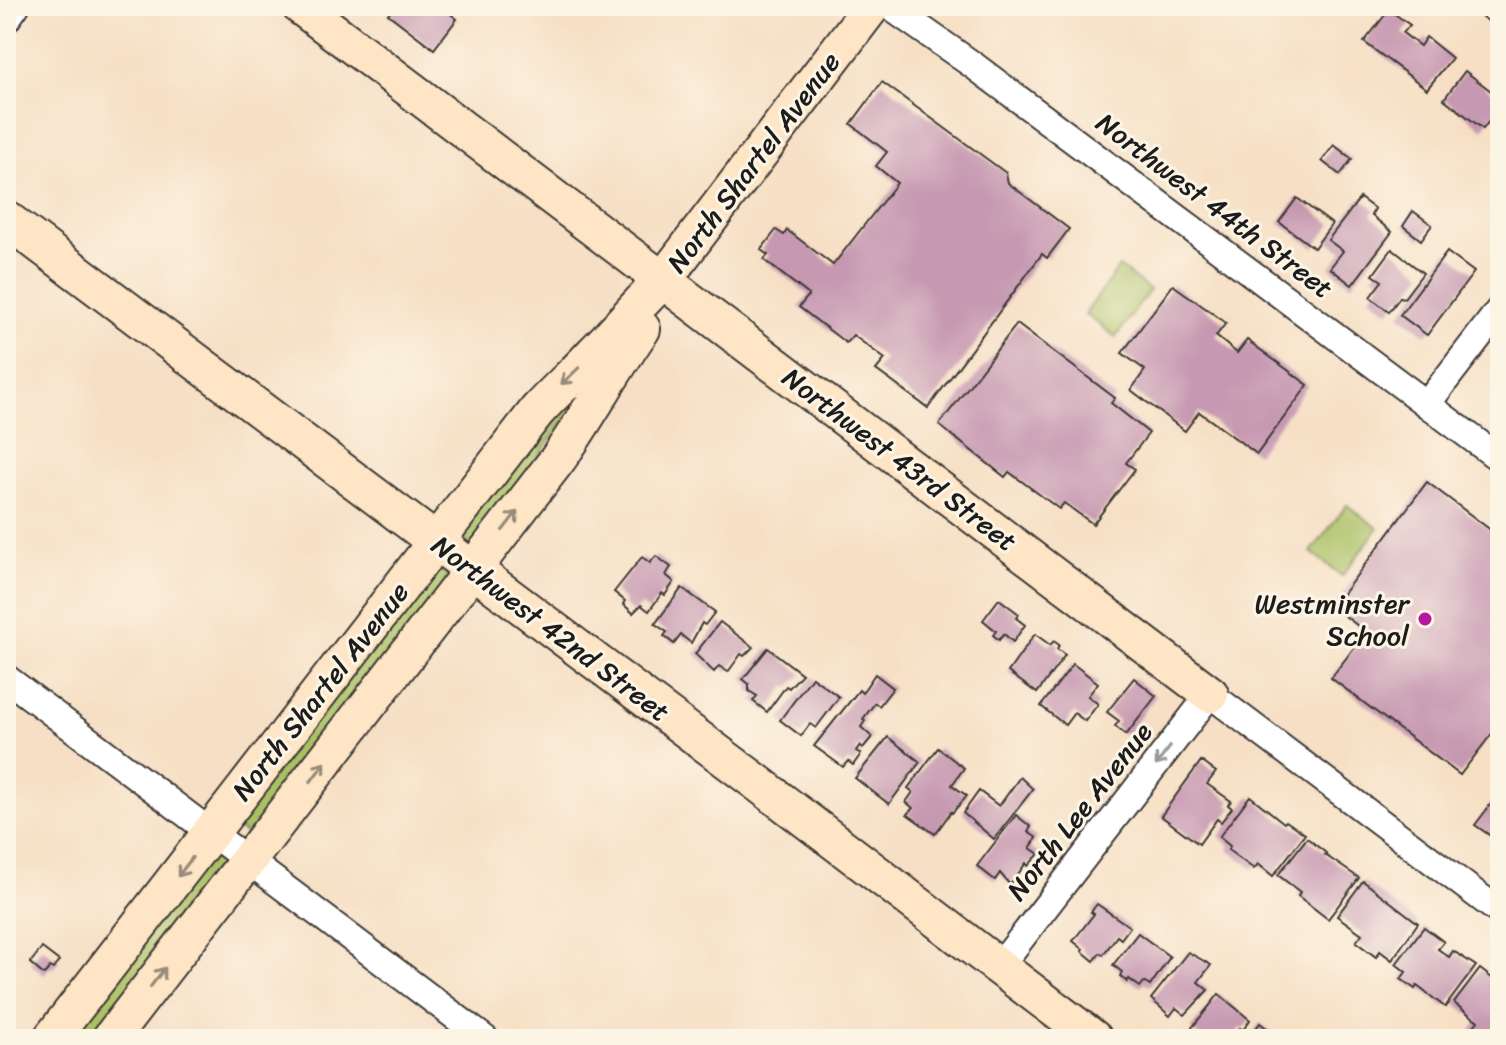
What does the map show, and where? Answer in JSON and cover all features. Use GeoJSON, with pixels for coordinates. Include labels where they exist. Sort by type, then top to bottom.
{"type":"FeatureCollection","features":[{"type":"Feature","properties":{"kind":"street"},"geometry":{"type":"LineString","coordinates":[[6,20],[16,6]]}},
{"type":"Feature","properties":{"kind":"street","name":"Northwest 43rd Street"},"geometry":{"type":"LineString","coordinates":[[300,6],[1500,912]]}},
{"type":"Feature","properties":{"kind":"street","name":"North Shartel Avenue"},"geometry":{"type":"LineString","coordinates":[[51,1039],[537,411],[663,280],[872,6]]}},
{"type":"Feature","properties":{"kind":"street","name":"Northwest 44th Street"},"geometry":{"type":"LineString","coordinates":[[889,6],[986,74],[1500,459]]}},
{"type":"Feature","properties":{"kind":"street"},"geometry":{"type":"LineString","coordinates":[[1491,6],[1500,12]]}},
{"type":"Feature","properties":{"kind":"street","name":"Northwest 42nd Street"},"geometry":{"type":"LineString","coordinates":[[6,219],[1094,1039]]}},
{"type":"Feature","properties":{"kind":"street","name":"North Shartel Avenue"},"geometry":{"type":"LineString","coordinates":[[110,1039],[558,459],[654,311],[663,280]]}},
{"type":"Feature","properties":{"kind":"street"},"geometry":{"type":"LineString","coordinates":[[1427,404],[1500,309]]}},
{"type":"Feature","properties":{"kind":"street"},"geometry":{"type":"LineString","coordinates":[[6,678],[485,1039]]}},
{"type":"Feature","properties":{"kind":"street","name":"North Lee Avenue"},"geometry":{"type":"LineString","coordinates":[[999,967],[1210,694]]}},
{"type":"Feature","properties":{"kind":"green space"},"geometry":{"type":"Polygon","coordinates":[[[1119,267],[1150,290],[1116,337],[1085,314],[1119,267]]]}},
{"type":"Feature","properties":{"kind":"green space"},"geometry":{"type":"Polygon","coordinates":[[[585,390],[474,548],[459,535],[549,412],[585,390]]]}},
{"type":"Feature","properties":{"kind":"green space"},"geometry":{"type":"Polygon","coordinates":[[[1347,505],[1378,528],[1342,576],[1311,552],[1347,505]]]}},
{"type":"Feature","properties":{"kind":"green space"},"geometry":{"type":"Polygon","coordinates":[[[432,565],[450,576],[251,838],[231,824],[432,565]]]}},
{"type":"Feature","properties":{"kind":"green space"},"geometry":{"type":"Polygon","coordinates":[[[208,855],[227,869],[96,1039],[65,1039],[208,855]]]}},
{"type":"Feature","properties":{"kind":"building"},"geometry":{"type":"Polygon","coordinates":[[[394,6],[440,6],[457,19],[434,49],[388,14],[394,6]]]}},
{"type":"Feature","properties":{"kind":"building"},"geometry":{"type":"Polygon","coordinates":[[[1389,10],[1410,25],[1403,33],[1420,46],[1426,37],[1452,58],[1427,89],[1364,42],[1389,10]]]}},
{"type":"Feature","properties":{"kind":"building"},"geometry":{"type":"Polygon","coordinates":[[[1465,71],[1500,98],[1500,106],[1483,129],[1444,99],[1465,71]]]}},
{"type":"Feature","properties":{"kind":"building"},"geometry":{"type":"Polygon","coordinates":[[[882,82],[1006,173],[1008,183],[1069,229],[1047,258],[1042,254],[928,408],[876,370],[885,359],[853,335],[846,343],[799,307],[809,295],[764,260],[768,255],[761,250],[776,230],[784,235],[787,230],[833,265],[897,183],[876,166],[887,152],[851,124],[882,82]]]}},
{"type":"Feature","properties":{"kind":"building"},"geometry":{"type":"Polygon","coordinates":[[[1334,145],[1352,159],[1340,175],[1322,161],[1334,145]]]}},
{"type":"Feature","properties":{"kind":"building"},"geometry":{"type":"Polygon","coordinates":[[[1297,198],[1332,224],[1314,248],[1279,222],[1297,198]]]}},
{"type":"Feature","properties":{"kind":"building"},"geometry":{"type":"Polygon","coordinates":[[[1360,198],[1375,209],[1371,215],[1392,232],[1352,285],[1330,268],[1343,251],[1328,240],[1360,198]]]}},
{"type":"Feature","properties":{"kind":"building"},"geometry":{"type":"Polygon","coordinates":[[[1413,211],[1432,225],[1421,240],[1403,226],[1413,211]]]}},
{"type":"Feature","properties":{"kind":"building"},"geometry":{"type":"Polygon","coordinates":[[[1392,249],[1423,273],[1389,312],[1370,297],[1382,281],[1373,275],[1392,249]]]}},
{"type":"Feature","properties":{"kind":"building"},"geometry":{"type":"Polygon","coordinates":[[[1447,252],[1474,272],[1427,335],[1400,315],[1447,252]]]}},
{"type":"Feature","properties":{"kind":"building"},"geometry":{"type":"Polygon","coordinates":[[[1173,285],[1226,323],[1216,336],[1237,353],[1247,340],[1308,385],[1257,454],[1199,412],[1185,431],[1131,390],[1145,370],[1122,353],[1173,285]]]}},
{"type":"Feature","properties":{"kind":"building"},"geometry":{"type":"Polygon","coordinates":[[[1017,324],[1115,398],[1111,403],[1149,433],[1126,463],[1135,469],[1093,524],[1064,503],[1059,509],[1009,472],[1005,477],[939,425],[1017,324]]]}},
{"type":"Feature","properties":{"kind":"building","name":"Westminster School"},"geometry":{"type":"Polygon","coordinates":[[[1427,482],[1500,537],[1500,723],[1460,775],[1331,678],[1366,632],[1333,607],[1427,482]]]}},
{"type":"Feature","properties":{"kind":"building"},"geometry":{"type":"Polygon","coordinates":[[[656,556],[671,567],[666,575],[674,582],[649,611],[641,605],[633,613],[614,592],[642,557],[650,563],[656,556]]]}},
{"type":"Feature","properties":{"kind":"building"},"geometry":{"type":"Polygon","coordinates":[[[682,588],[715,612],[705,625],[702,623],[691,643],[681,635],[674,644],[664,636],[667,632],[655,624],[682,588]]]}},
{"type":"Feature","properties":{"kind":"building"},"geometry":{"type":"Polygon","coordinates":[[[999,599],[1019,614],[1016,618],[1025,625],[1013,642],[1004,634],[999,640],[993,635],[996,631],[983,620],[999,599]]]}},
{"type":"Feature","properties":{"kind":"building"},"geometry":{"type":"Polygon","coordinates":[[[720,622],[753,647],[744,656],[741,654],[728,672],[719,666],[714,672],[695,654],[720,622]]]}},
{"type":"Feature","properties":{"kind":"building"},"geometry":{"type":"Polygon","coordinates":[[[1035,634],[1050,645],[1054,641],[1059,645],[1057,649],[1065,655],[1037,693],[1008,672],[1035,634]]]}},
{"type":"Feature","properties":{"kind":"building"},"geometry":{"type":"Polygon","coordinates":[[[768,648],[802,674],[789,688],[786,686],[767,712],[753,701],[757,696],[749,691],[749,684],[743,679],[768,648]]]}},
{"type":"Feature","properties":{"kind":"building"},"geometry":{"type":"Polygon","coordinates":[[[1073,664],[1098,683],[1088,696],[1098,704],[1085,721],[1074,713],[1065,725],[1041,706],[1073,664]]]}},
{"type":"Feature","properties":{"kind":"building"},"geometry":{"type":"Polygon","coordinates":[[[875,674],[893,688],[879,706],[875,703],[863,719],[865,721],[861,727],[872,737],[863,748],[860,745],[856,751],[861,754],[853,765],[848,761],[843,767],[814,746],[875,674]]]}},
{"type":"Feature","properties":{"kind":"building"},"geometry":{"type":"Polygon","coordinates":[[[812,677],[839,697],[816,728],[810,724],[801,736],[780,720],[812,677]]]}},
{"type":"Feature","properties":{"kind":"building"},"geometry":{"type":"Polygon","coordinates":[[[1134,678],[1156,696],[1126,735],[1115,726],[1119,721],[1107,712],[1134,678]]]}},
{"type":"Feature","properties":{"kind":"building"},"geometry":{"type":"Polygon","coordinates":[[[888,737],[920,762],[889,804],[855,778],[888,737]]]}},
{"type":"Feature","properties":{"kind":"building"},"geometry":{"type":"Polygon","coordinates":[[[938,748],[964,768],[952,785],[967,796],[935,834],[907,814],[913,808],[906,802],[913,792],[908,788],[938,748]]]}},
{"type":"Feature","properties":{"kind":"building"},"geometry":{"type":"Polygon","coordinates":[[[1201,761],[1216,772],[1207,784],[1231,801],[1228,805],[1232,808],[1221,822],[1217,819],[1199,844],[1161,816],[1201,761]]]}},
{"type":"Feature","properties":{"kind":"building"},"geometry":{"type":"Polygon","coordinates":[[[1020,777],[1033,789],[994,839],[963,813],[979,791],[999,806],[1020,777]]]}},
{"type":"Feature","properties":{"kind":"building"},"geometry":{"type":"Polygon","coordinates":[[[1500,792],[1500,838],[1498,841],[1475,825],[1500,792]]]}},
{"type":"Feature","properties":{"kind":"building"},"geometry":{"type":"Polygon","coordinates":[[[1250,796],[1284,823],[1286,821],[1305,834],[1273,876],[1258,864],[1254,869],[1228,850],[1230,846],[1219,837],[1250,796]]]}},
{"type":"Feature","properties":{"kind":"building"},"geometry":{"type":"Polygon","coordinates":[[[1016,815],[1031,827],[1028,832],[1037,838],[1030,848],[1039,854],[1028,866],[1026,863],[1010,885],[1000,873],[995,880],[977,866],[1016,815]]]}},
{"type":"Feature","properties":{"kind":"building"},"geometry":{"type":"Polygon","coordinates":[[[1307,838],[1325,855],[1359,878],[1328,919],[1298,896],[1300,892],[1278,875],[1307,838]]]}},
{"type":"Feature","properties":{"kind":"building"},"geometry":{"type":"Polygon","coordinates":[[[1363,881],[1418,923],[1392,960],[1380,951],[1376,957],[1356,942],[1362,934],[1337,916],[1363,881]]]}},
{"type":"Feature","properties":{"kind":"building"},"geometry":{"type":"Polygon","coordinates":[[[1097,904],[1130,927],[1121,939],[1117,936],[1103,955],[1100,953],[1094,961],[1073,941],[1094,914],[1091,912],[1097,904]]]}},
{"type":"Feature","properties":{"kind":"building"},"geometry":{"type":"Polygon","coordinates":[[[1424,927],[1444,942],[1438,949],[1449,957],[1453,951],[1476,966],[1445,1007],[1417,986],[1415,989],[1401,979],[1406,972],[1396,964],[1424,927]]]}},
{"type":"Feature","properties":{"kind":"building"},"geometry":{"type":"Polygon","coordinates":[[[1138,933],[1170,957],[1150,986],[1144,982],[1140,987],[1129,979],[1127,982],[1120,976],[1122,972],[1113,965],[1138,933]]]}},
{"type":"Feature","properties":{"kind":"building"},"geometry":{"type":"Polygon","coordinates":[[[42,948],[59,961],[44,975],[30,963],[42,948]]]}},
{"type":"Feature","properties":{"kind":"building"},"geometry":{"type":"Polygon","coordinates":[[[1188,952],[1211,965],[1198,982],[1208,990],[1185,1015],[1176,1008],[1170,1016],[1151,999],[1188,952]]]}},
{"type":"Feature","properties":{"kind":"building"},"geometry":{"type":"Polygon","coordinates":[[[1480,969],[1500,984],[1500,1039],[1484,1039],[1471,1030],[1478,1021],[1454,1003],[1480,969]]]}},
{"type":"Feature","properties":{"kind":"building"},"geometry":{"type":"Polygon","coordinates":[[[1219,994],[1250,1020],[1232,1039],[1202,1039],[1191,1029],[1219,994]]]}},
{"type":"Feature","properties":{"kind":"building"},"geometry":{"type":"Polygon","coordinates":[[[1260,1023],[1281,1039],[1248,1039],[1260,1023]]]}},
{"type":"Feature","properties":{"kind":"place","name":"Westminster School"},"geometry":{"type":"Point","coordinates":[1425,619]}}]}
